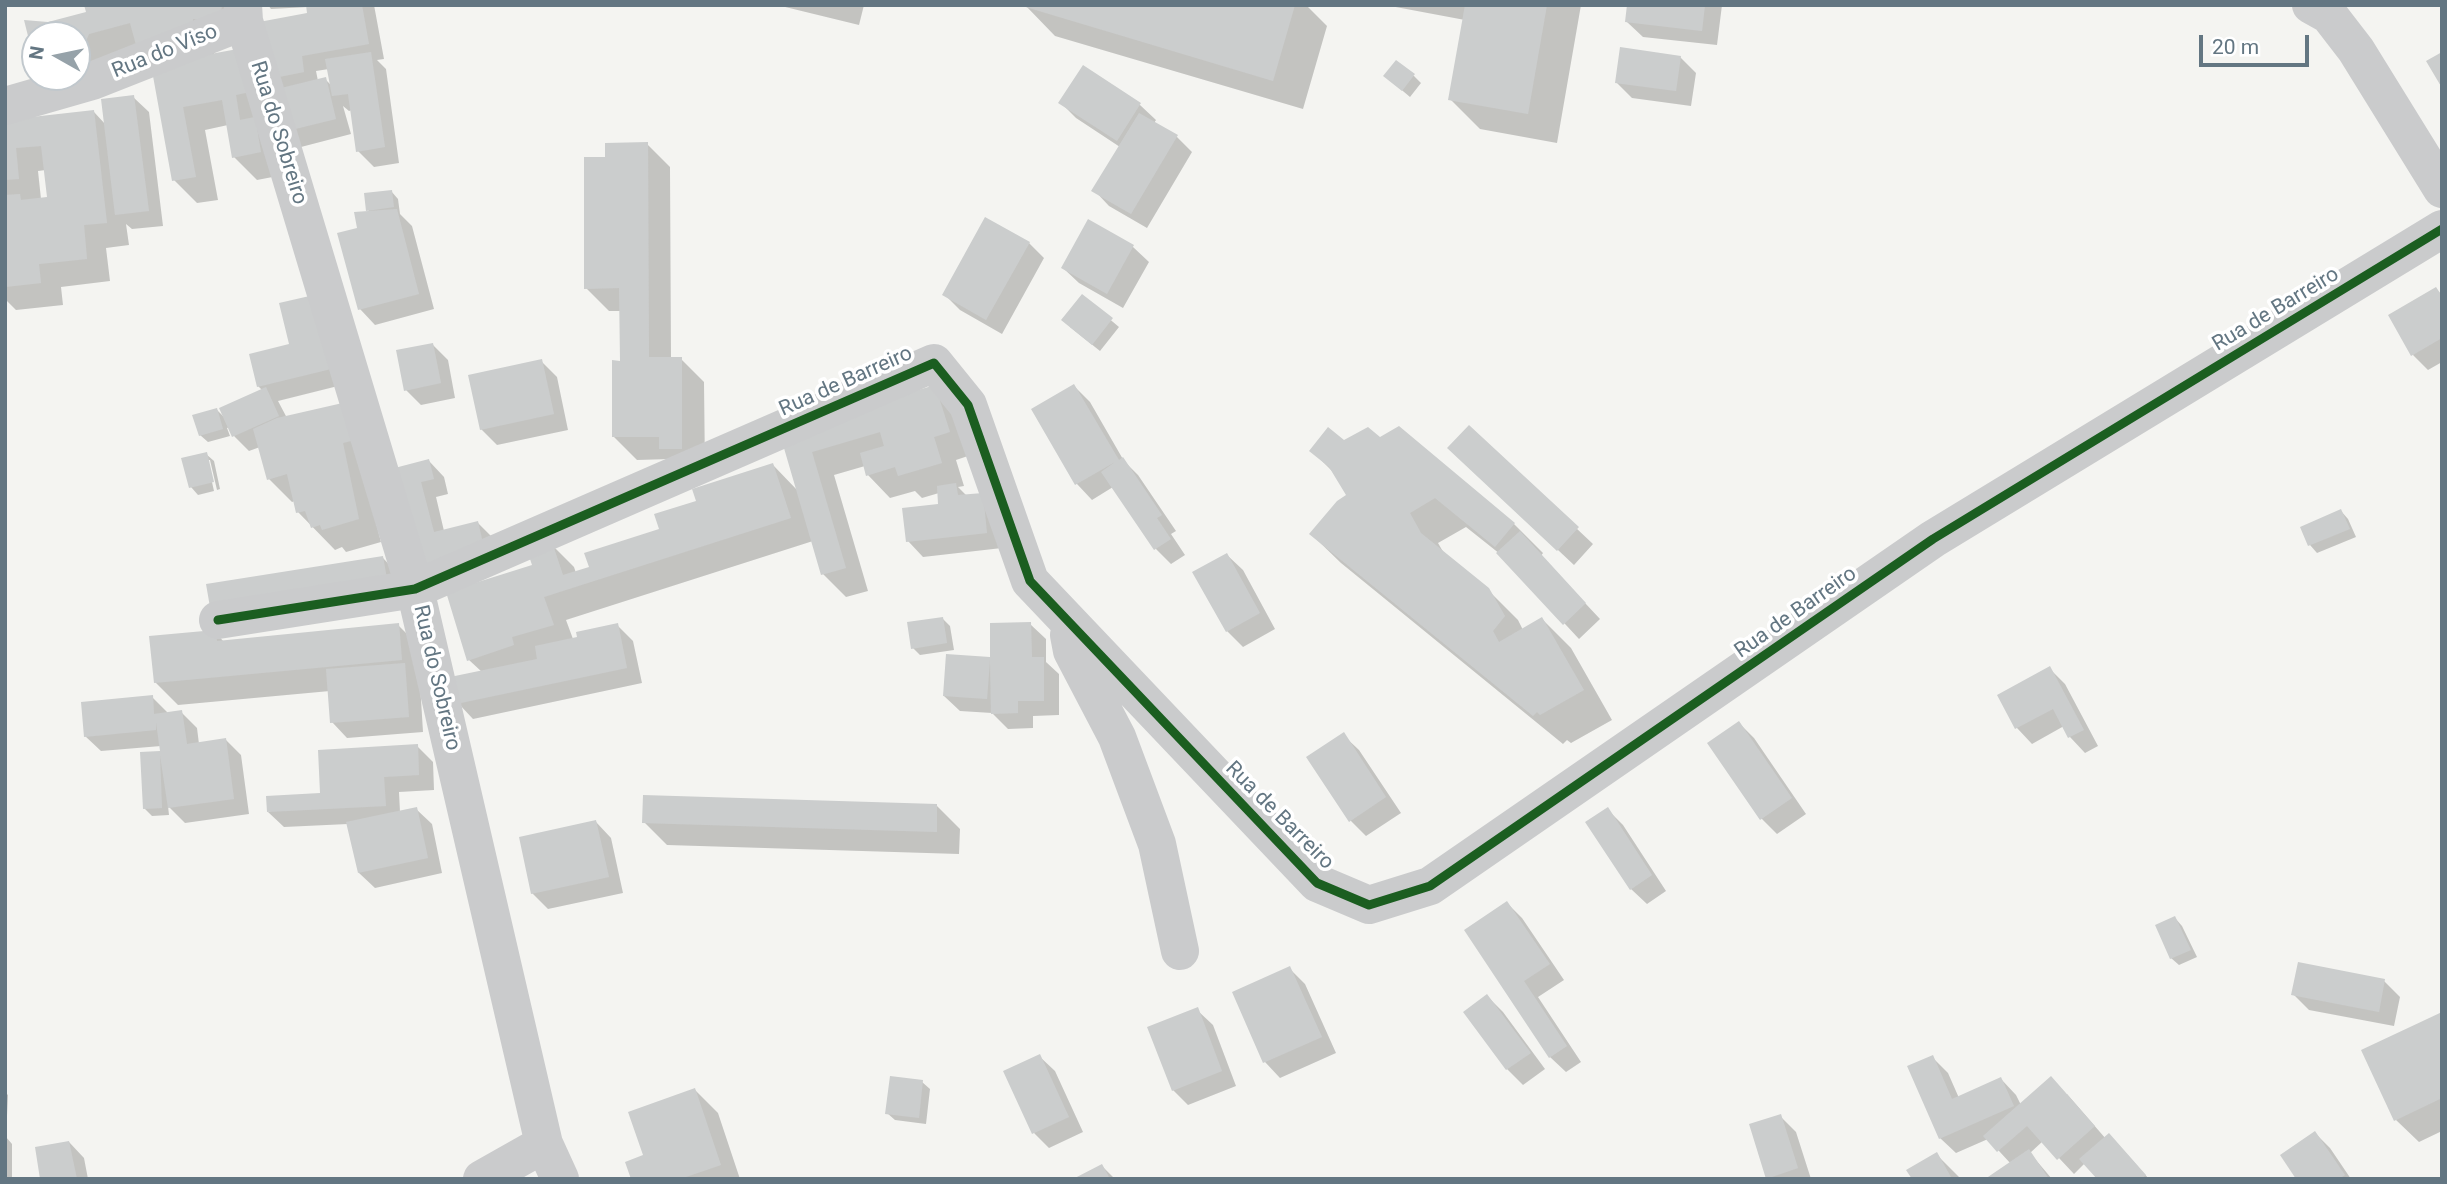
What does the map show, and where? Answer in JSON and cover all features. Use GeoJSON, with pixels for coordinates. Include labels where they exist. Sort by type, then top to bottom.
{"type":"FeatureCollection","features":[{"type":"Feature","properties":{"kind":"street"},"geometry":{"type":"LineString","coordinates":[[2333,8],[2442,189]]}},
{"type":"Feature","properties":{"kind":"street","name":"Rua do Viso"},"geometry":{"type":"LineString","coordinates":[[5,106],[92,81],[244,13]]}},
{"type":"Feature","properties":{"kind":"street","name":"Rua do Sobreiro"},"geometry":{"type":"LineString","coordinates":[[244,13],[415,589],[544,1144],[560,1179]]}},
{"type":"Feature","properties":{"kind":"street","name":"Rua de Barreiro"},"geometry":{"type":"LineString","coordinates":[[415,589],[934,363],[968,405],[1030,581],[1317,883],[1369,905],[1430,886],[1933,540],[2442,229]]}},
{"type":"Feature","properties":{"kind":"street"},"geometry":{"type":"LineString","coordinates":[[218,620],[415,589]]}},
{"type":"Feature","properties":{"kind":"street"},"geometry":{"type":"LineString","coordinates":[[1066,620],[1072,651],[1117,737],[1157,844],[1180,951]]}},
{"type":"Feature","properties":{"kind":"street"},"geometry":{"type":"LineString","coordinates":[[482,1179],[544,1144]]}},
{"type":"Feature","properties":{"kind":"building"},"geometry":{"type":"Polygon","coordinates":[[[84,5],[222,5],[220,22],[193,19],[191,38],[138,52],[130,23],[91,33],[91,21],[52,21],[86,12],[84,5]]]}},
{"type":"Feature","properties":{"kind":"building"},"geometry":{"type":"Polygon","coordinates":[[[306,5],[362,5],[369,44],[302,56],[304,72],[269,79],[259,22],[307,13],[306,5]]]}},
{"type":"Feature","properties":{"kind":"building"},"geometry":{"type":"Polygon","coordinates":[[[1019,5],[1295,5],[1273,81],[1019,5]]]}},
{"type":"Feature","properties":{"kind":"building"},"geometry":{"type":"Polygon","coordinates":[[[1465,5],[1547,5],[1528,114],[1448,100],[1465,5]]]}},
{"type":"Feature","properties":{"kind":"building"},"geometry":{"type":"Polygon","coordinates":[[[1627,5],[1705,5],[1702,31],[1625,22],[1627,5]]]}},
{"type":"Feature","properties":{"kind":"building"},"geometry":{"type":"Polygon","coordinates":[[[1620,47],[1681,56],[1676,91],[1615,83],[1620,47]]]}},
{"type":"Feature","properties":{"kind":"building"},"geometry":{"type":"Polygon","coordinates":[[[243,48],[250,92],[236,95],[240,120],[255,117],[261,152],[232,158],[222,100],[183,107],[196,177],[172,181],[151,65],[243,48]]]}},
{"type":"Feature","properties":{"kind":"building"},"geometry":{"type":"Polygon","coordinates":[[[371,52],[385,147],[356,152],[348,94],[332,96],[325,59],[371,52]]]}},
{"type":"Feature","properties":{"kind":"building"},"geometry":{"type":"Polygon","coordinates":[[[2442,52],[2442,88],[2426,61],[2442,52]]]}},
{"type":"Feature","properties":{"kind":"building"},"geometry":{"type":"Polygon","coordinates":[[[1396,60],[1415,74],[1402,91],[1383,76],[1396,60]]]}},
{"type":"Feature","properties":{"kind":"building"},"geometry":{"type":"Polygon","coordinates":[[[1083,65],[1141,103],[1117,141],[1058,103],[1083,65]]]}},
{"type":"Feature","properties":{"kind":"building"},"geometry":{"type":"Polygon","coordinates":[[[326,77],[336,119],[283,132],[273,90],[326,77]]]}},
{"type":"Feature","properties":{"kind":"building"},"geometry":{"type":"Polygon","coordinates":[[[134,95],[149,211],[115,215],[101,99],[134,95]]]}},
{"type":"Feature","properties":{"kind":"building"},"geometry":{"type":"Polygon","coordinates":[[[94,110],[107,223],[84,225],[87,259],[39,264],[41,283],[5,287],[5,195],[20,194],[21,200],[47,197],[41,146],[16,148],[19,179],[5,180],[5,120],[94,110]]]}},
{"type":"Feature","properties":{"kind":"building"},"geometry":{"type":"Polygon","coordinates":[[[1139,113],[1178,135],[1131,214],[1091,191],[1139,113]]]}},
{"type":"Feature","properties":{"kind":"building"},"geometry":{"type":"Polygon","coordinates":[[[648,142],[649,357],[682,357],[682,449],[659,449],[659,437],[612,437],[612,360],[620,361],[619,288],[584,289],[584,157],[605,157],[605,143],[648,142]]]}},
{"type":"Feature","properties":{"kind":"building"},"geometry":{"type":"Polygon","coordinates":[[[392,190],[394,207],[366,211],[364,193],[392,190]]]}},
{"type":"Feature","properties":{"kind":"building"},"geometry":{"type":"Polygon","coordinates":[[[397,209],[419,294],[358,310],[337,233],[357,228],[354,212],[397,209]]]}},
{"type":"Feature","properties":{"kind":"building"},"geometry":{"type":"Polygon","coordinates":[[[985,217],[1030,242],[986,320],[942,295],[985,217]]]}},
{"type":"Feature","properties":{"kind":"building"},"geometry":{"type":"Polygon","coordinates":[[[1088,219],[1134,245],[1107,294],[1061,268],[1088,219]]]}},
{"type":"Feature","properties":{"kind":"building"},"geometry":{"type":"Polygon","coordinates":[[[2436,287],[2442,296],[2442,338],[2411,356],[2388,315],[2436,287]]]}},
{"type":"Feature","properties":{"kind":"building"},"geometry":{"type":"Polygon","coordinates":[[[1082,294],[1113,318],[1092,345],[1061,320],[1082,294]]]}},
{"type":"Feature","properties":{"kind":"building"},"geometry":{"type":"Polygon","coordinates":[[[314,295],[331,369],[257,387],[249,354],[289,344],[279,303],[314,295]]]}},
{"type":"Feature","properties":{"kind":"building"},"geometry":{"type":"Polygon","coordinates":[[[433,343],[441,383],[404,391],[396,350],[433,343]]]}},
{"type":"Feature","properties":{"kind":"building"},"geometry":{"type":"Polygon","coordinates":[[[542,359],[554,414],[480,430],[468,375],[542,359]]]}},
{"type":"Feature","properties":{"kind":"building"},"geometry":{"type":"Polygon","coordinates":[[[1074,384],[1119,460],[1123,457],[1162,515],[1157,518],[1171,539],[1154,550],[1101,472],[1115,462],[1075,485],[1031,409],[1074,384]]]}},
{"type":"Feature","properties":{"kind":"building"},"geometry":{"type":"Polygon","coordinates":[[[935,385],[950,432],[934,437],[942,463],[898,476],[895,467],[866,476],[860,453],[884,446],[880,432],[812,452],[846,568],[821,575],[779,431],[935,385]]]}},
{"type":"Feature","properties":{"kind":"building"},"geometry":{"type":"Polygon","coordinates":[[[266,387],[279,416],[232,437],[219,408],[266,387]]]}},
{"type":"Feature","properties":{"kind":"building"},"geometry":{"type":"Polygon","coordinates":[[[347,402],[355,440],[343,443],[359,519],[322,530],[320,525],[311,528],[305,511],[296,513],[287,474],[267,480],[253,429],[277,418],[347,402]]]}},
{"type":"Feature","properties":{"kind":"building"},"geometry":{"type":"Polygon","coordinates":[[[217,408],[223,429],[199,436],[192,415],[217,408]]]}},
{"type":"Feature","properties":{"kind":"building"},"geometry":{"type":"Polygon","coordinates":[[[1469,425],[1579,527],[1557,551],[1447,448],[1469,425]]]}},
{"type":"Feature","properties":{"kind":"building"},"geometry":{"type":"Polygon","coordinates":[[[1399,426],[1515,523],[1495,547],[1435,498],[1410,513],[1421,533],[1489,588],[1505,616],[1493,631],[1499,642],[1542,617],[1584,690],[1540,715],[1537,712],[1533,716],[1309,534],[1337,501],[1346,495],[1329,467],[1309,451],[1328,427],[1344,440],[1368,427],[1380,437],[1399,426]]]}},
{"type":"Feature","properties":{"kind":"building"},"geometry":{"type":"Polygon","coordinates":[[[207,452],[214,482],[189,488],[181,458],[207,452]]]}},
{"type":"Feature","properties":{"kind":"building"},"geometry":{"type":"Polygon","coordinates":[[[429,459],[434,479],[421,482],[434,532],[478,521],[486,557],[412,575],[387,470],[429,459]]]}},
{"type":"Feature","properties":{"kind":"building"},"geometry":{"type":"Polygon","coordinates":[[[773,463],[791,518],[544,597],[554,625],[512,637],[514,645],[467,661],[446,592],[532,565],[527,550],[552,542],[563,575],[589,567],[584,553],[659,529],[654,514],[696,501],[692,489],[773,463]]]}},
{"type":"Feature","properties":{"kind":"building"},"geometry":{"type":"Polygon","coordinates":[[[956,483],[958,495],[983,493],[987,533],[906,542],[902,508],[938,504],[937,486],[956,483]]]}},
{"type":"Feature","properties":{"kind":"building"},"geometry":{"type":"Polygon","coordinates":[[[2341,509],[2350,529],[2308,546],[2300,527],[2341,509]]]}},
{"type":"Feature","properties":{"kind":"building"},"geometry":{"type":"Polygon","coordinates":[[[1520,531],[1586,603],[1563,625],[1496,553],[1520,531]]]}},
{"type":"Feature","properties":{"kind":"building"},"geometry":{"type":"Polygon","coordinates":[[[1227,553],[1260,613],[1226,632],[1192,572],[1227,553]]]}},
{"type":"Feature","properties":{"kind":"building"},"geometry":{"type":"Polygon","coordinates":[[[383,556],[388,585],[211,613],[206,584],[383,556]]]}},
{"type":"Feature","properties":{"kind":"building"},"geometry":{"type":"Polygon","coordinates":[[[943,617],[947,643],[911,649],[907,622],[943,617]]]}},
{"type":"Feature","properties":{"kind":"building"},"geometry":{"type":"Polygon","coordinates":[[[1031,622],[1032,657],[1044,657],[1044,701],[1018,701],[1018,713],[991,714],[990,660],[987,699],[943,696],[946,654],[990,657],[990,623],[1031,622]]]}},
{"type":"Feature","properties":{"kind":"building"},"geometry":{"type":"Polygon","coordinates":[[[399,623],[402,660],[154,683],[149,636],[215,630],[217,641],[399,623]]]}},
{"type":"Feature","properties":{"kind":"building"},"geometry":{"type":"Polygon","coordinates":[[[618,623],[627,668],[456,704],[450,677],[537,659],[535,646],[577,637],[576,632],[618,623]]]}},
{"type":"Feature","properties":{"kind":"building"},"geometry":{"type":"Polygon","coordinates":[[[405,663],[409,717],[330,723],[326,669],[405,663]]]}},
{"type":"Feature","properties":{"kind":"building"},"geometry":{"type":"Polygon","coordinates":[[[2050,666],[2084,730],[2068,738],[2053,709],[2015,729],[1997,695],[2050,666]]]}},
{"type":"Feature","properties":{"kind":"building"},"geometry":{"type":"Polygon","coordinates":[[[153,695],[154,714],[182,710],[187,744],[226,738],[234,799],[168,808],[160,755],[162,808],[143,809],[140,752],[160,751],[156,722],[156,730],[84,737],[81,702],[153,695]]]}},
{"type":"Feature","properties":{"kind":"building"},"geometry":{"type":"Polygon","coordinates":[[[1739,721],[1792,798],[1760,820],[1707,743],[1739,721]]]}},
{"type":"Feature","properties":{"kind":"building"},"geometry":{"type":"Polygon","coordinates":[[[1344,732],[1386,797],[1349,822],[1306,757],[1344,732]]]}},
{"type":"Feature","properties":{"kind":"building"},"geometry":{"type":"Polygon","coordinates":[[[418,744],[419,775],[384,777],[386,806],[267,812],[266,796],[320,793],[318,750],[418,744]]]}},
{"type":"Feature","properties":{"kind":"building"},"geometry":{"type":"Polygon","coordinates":[[[643,795],[937,804],[937,832],[642,823],[643,795]]]}},
{"type":"Feature","properties":{"kind":"building"},"geometry":{"type":"Polygon","coordinates":[[[417,807],[428,858],[358,873],[346,822],[417,807]]]}},
{"type":"Feature","properties":{"kind":"building"},"geometry":{"type":"Polygon","coordinates":[[[1608,807],[1652,875],[1630,890],[1585,822],[1608,807]]]}},
{"type":"Feature","properties":{"kind":"building"},"geometry":{"type":"Polygon","coordinates":[[[596,820],[609,877],[531,894],[519,837],[596,820]]]}},
{"type":"Feature","properties":{"kind":"building"},"geometry":{"type":"Polygon","coordinates":[[[1507,901],[1550,964],[1524,981],[1567,1046],[1549,1058],[1464,930],[1507,901]]]}},
{"type":"Feature","properties":{"kind":"building"},"geometry":{"type":"Polygon","coordinates":[[[2175,916],[2191,950],[2170,959],[2155,925],[2175,916]]]}},
{"type":"Feature","properties":{"kind":"building"},"geometry":{"type":"Polygon","coordinates":[[[2298,962],[2385,979],[2379,1012],[2291,995],[2298,962]]]}},
{"type":"Feature","properties":{"kind":"building"},"geometry":{"type":"Polygon","coordinates":[[[1290,966],[1322,1037],[1263,1063],[1232,992],[1290,966]]]}},
{"type":"Feature","properties":{"kind":"building"},"geometry":{"type":"Polygon","coordinates":[[[1487,994],[1531,1053],[1506,1070],[1463,1012],[1487,994]]]}},
{"type":"Feature","properties":{"kind":"building"},"geometry":{"type":"Polygon","coordinates":[[[1198,1007],[1222,1071],[1172,1091],[1147,1027],[1198,1007]]]}},
{"type":"Feature","properties":{"kind":"building"},"geometry":{"type":"Polygon","coordinates":[[[2442,1012],[2442,1098],[2394,1121],[2361,1050],[2442,1012]]]}},
{"type":"Feature","properties":{"kind":"building"},"geometry":{"type":"Polygon","coordinates":[[[1040,1054],[1069,1117],[1032,1134],[1003,1071],[1040,1054]]]}},
{"type":"Feature","properties":{"kind":"building"},"geometry":{"type":"Polygon","coordinates":[[[1933,1055],[1952,1099],[2001,1077],[2014,1106],[1939,1139],[1907,1066],[1933,1055]]]}},
{"type":"Feature","properties":{"kind":"building"},"geometry":{"type":"Polygon","coordinates":[[[890,1076],[923,1080],[919,1118],[885,1114],[890,1076]]]}},
{"type":"Feature","properties":{"kind":"building"},"geometry":{"type":"Polygon","coordinates":[[[2051,1076],[2095,1126],[2057,1160],[2027,1126],[1997,1152],[1983,1136],[2051,1076]]]}},
{"type":"Feature","properties":{"kind":"building"},"geometry":{"type":"Polygon","coordinates":[[[695,1088],[721,1165],[680,1179],[631,1179],[625,1162],[643,1155],[628,1112],[695,1088]]]}},
{"type":"Feature","properties":{"kind":"building"},"geometry":{"type":"Polygon","coordinates":[[[1781,1114],[1798,1168],[1766,1179],[1749,1124],[1781,1114]]]}},
{"type":"Feature","properties":{"kind":"building"},"geometry":{"type":"Polygon","coordinates":[[[2315,1131],[2345,1175],[2339,1179],[2296,1179],[2280,1155],[2315,1131]]]}},
{"type":"Feature","properties":{"kind":"building"},"geometry":{"type":"Polygon","coordinates":[[[2109,1133],[2146,1175],[2141,1179],[2097,1179],[2079,1159],[2109,1133]]]}},
{"type":"Feature","properties":{"kind":"building"},"geometry":{"type":"Polygon","coordinates":[[[69,1141],[77,1179],[40,1179],[35,1147],[69,1141]]]}},
{"type":"Feature","properties":{"kind":"building"},"geometry":{"type":"Polygon","coordinates":[[[2029,1149],[2049,1179],[1985,1179],[2029,1149]]]}},
{"type":"Feature","properties":{"kind":"building"},"geometry":{"type":"Polygon","coordinates":[[[1937,1152],[1952,1179],[1912,1179],[1906,1170],[1937,1152]]]}},
{"type":"Feature","properties":{"kind":"building"},"geometry":{"type":"Polygon","coordinates":[[[1102,1164],[1110,1179],[1073,1179],[1102,1164]]]}},
{"type":"Feature","properties":{"kind":"cycle path"},"geometry":{"type":"LineString","coordinates":[[218,620],[415,589],[934,363],[968,405],[1030,581],[1317,883],[1369,905],[1430,886],[1933,539],[2442,229]]}}]}
